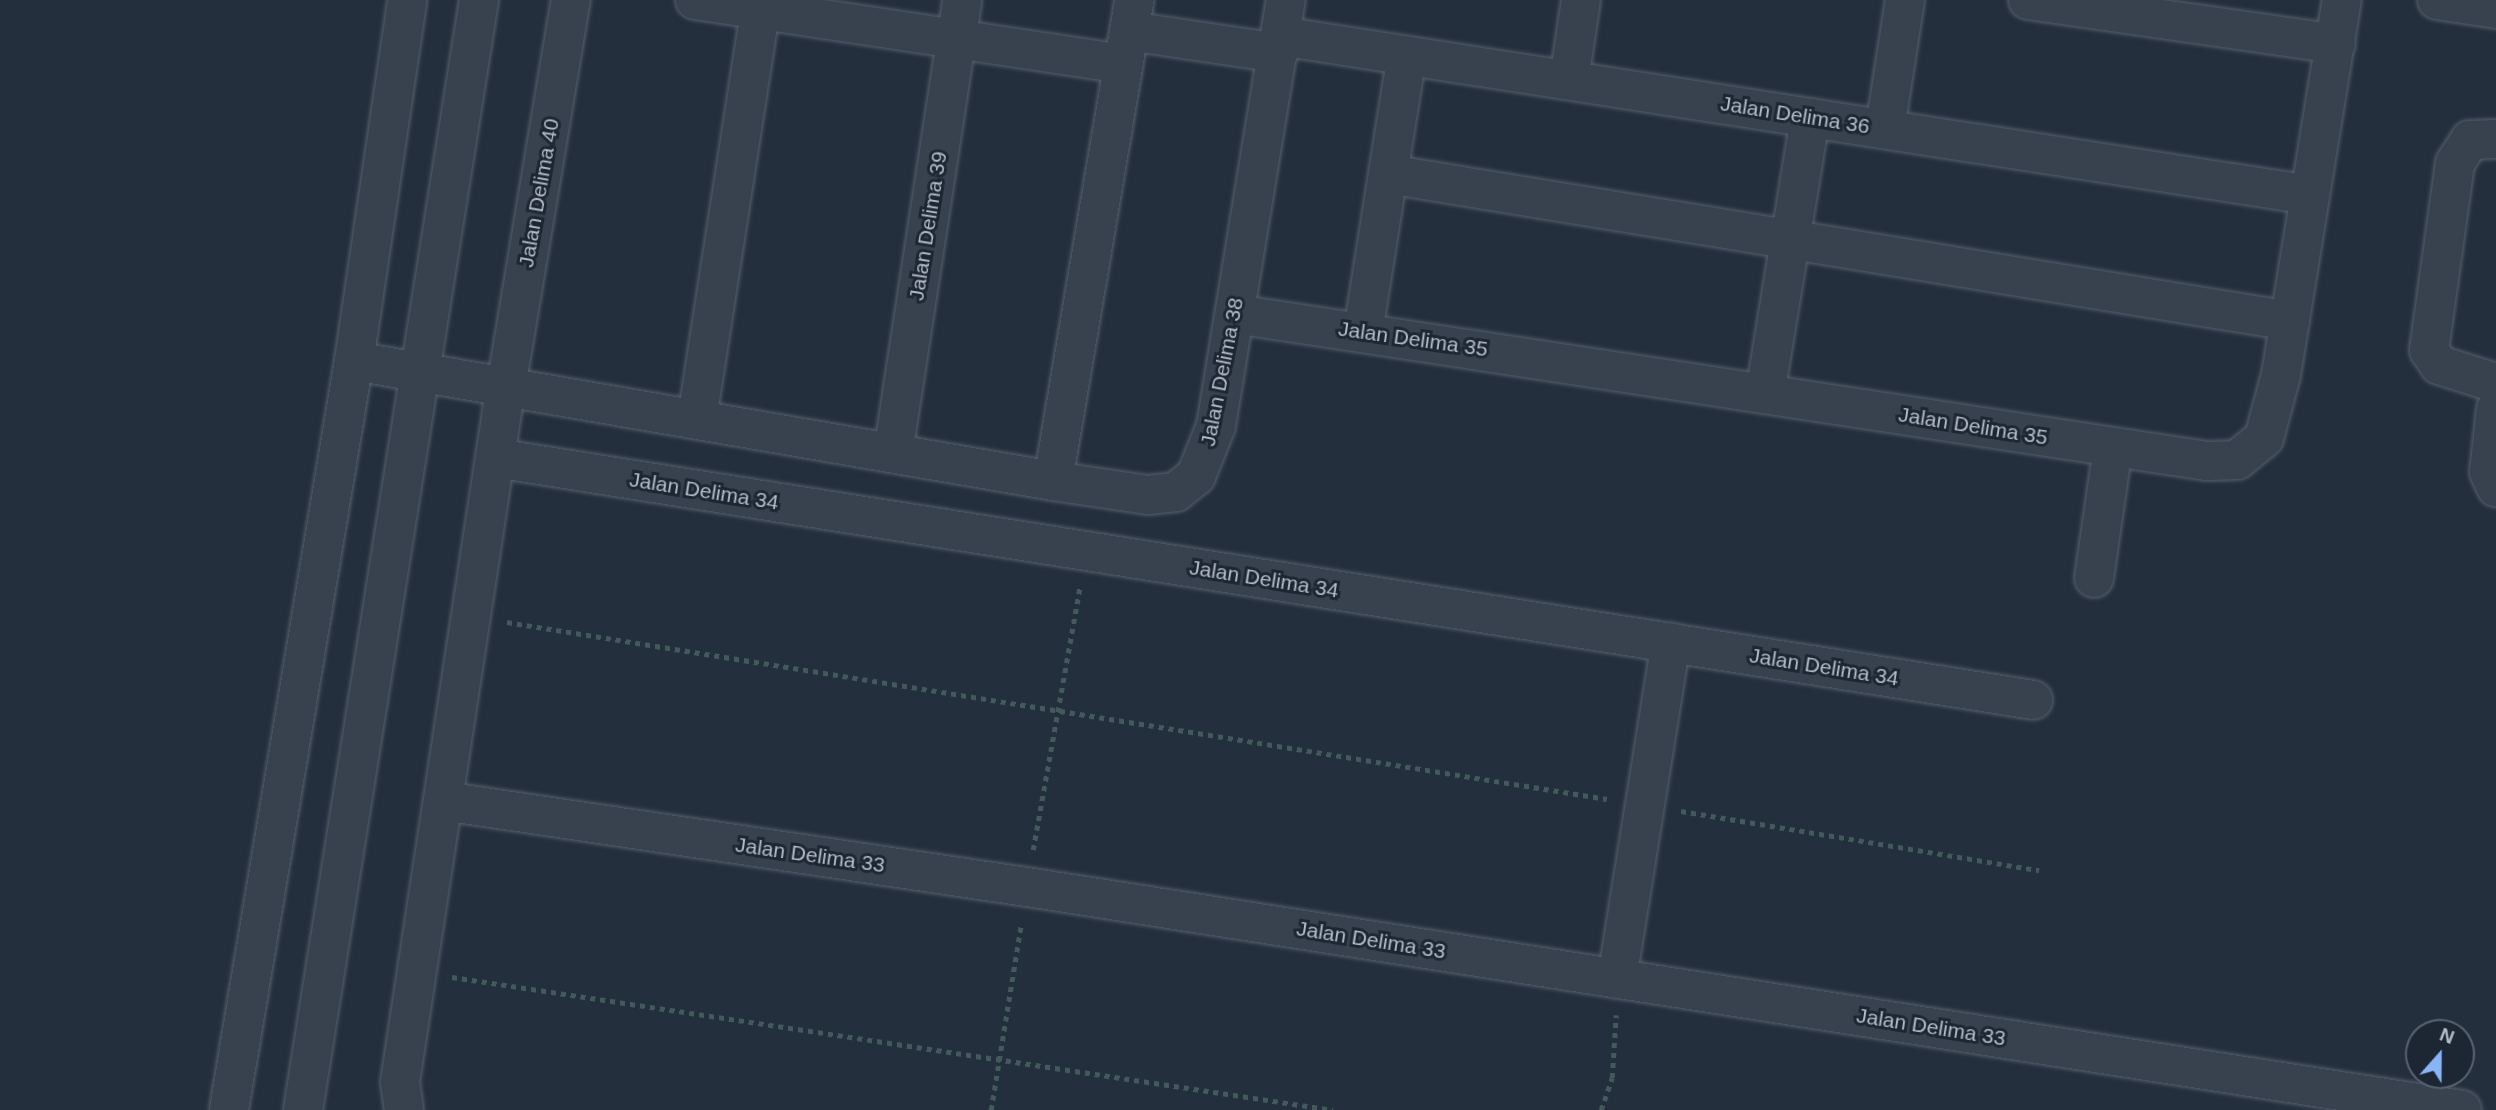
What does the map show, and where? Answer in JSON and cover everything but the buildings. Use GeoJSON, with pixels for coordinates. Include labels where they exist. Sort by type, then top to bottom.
{"type":"FeatureCollection","features":[{"type":"Feature","properties":{"kind":"street"},"geometry":{"type":"LineString","coordinates":[[229,1110],[354,361],[407,0]]}},
{"type":"Feature","properties":{"kind":"street"},"geometry":{"type":"LineString","coordinates":[[303,1110],[479,0]]}},
{"type":"Feature","properties":{"kind":"street","name":"Jalan Delima 40"},"geometry":{"type":"LineString","coordinates":[[404,1110],[400,1082],[506,387],[571,0]]}},
{"type":"Feature","properties":{"kind":"street","name":"Jalan Delima 36"},"geometry":{"type":"LineString","coordinates":[[695,0],[762,5],[956,39],[1128,32],[1281,30],[1407,55],[2310,195]]}},
{"type":"Feature","properties":{"kind":"street","name":"Jalan Delima 39"},"geometry":{"type":"LineString","coordinates":[[893,453],[962,0]]}},
{"type":"Feature","properties":{"kind":"street"},"geometry":{"type":"LineString","coordinates":[[1569,80],[1581,0]]}},
{"type":"Feature","properties":{"kind":"street"},"geometry":{"type":"LineString","coordinates":[[1885,129],[1905,0]]}},
{"type":"Feature","properties":{"kind":"street"},"geometry":{"type":"LineString","coordinates":[[2028,0],[2336,44]]}},
{"type":"Feature","properties":{"kind":"street","name":"Jalan Delima 35"},"geometry":{"type":"LineString","coordinates":[[1235,314],[2207,461],[2237,460],[2257,448],[2273,408],[2290,321],[2342,0]]}},
{"type":"Feature","properties":{"kind":"street"},"geometry":{"type":"LineString","coordinates":[[2437,0],[2496,9]]}},
{"type":"Feature","properties":{"kind":"street"},"geometry":{"type":"LineString","coordinates":[[697,419],[762,5]]}},
{"type":"Feature","properties":{"kind":"street","name":"Jalan Delima 38"},"geometry":{"type":"LineString","coordinates":[[354,361],[1053,481],[1148,495],[1176,492],[1196,476],[1216,426],[1281,30]]}},
{"type":"Feature","properties":{"kind":"street"},"geometry":{"type":"LineString","coordinates":[[1053,481],[1128,32]]}},
{"type":"Feature","properties":{"kind":"street"},"geometry":{"type":"LineString","coordinates":[[1363,332],[1407,55]]}},
{"type":"Feature","properties":{"kind":"street"},"geometry":{"type":"LineString","coordinates":[[1765,394],[1810,118]]}},
{"type":"Feature","properties":{"kind":"street"},"geometry":{"type":"LineString","coordinates":[[2496,139],[2470,140],[2455,163],[2428,350],[2439,365],[2493,394],[2489,472],[2496,487]]}},
{"type":"Feature","properties":{"kind":"street"},"geometry":{"type":"LineString","coordinates":[[1388,174],[2290,321]]}},
{"type":"Feature","properties":{"kind":"street"},"geometry":{"type":"LineString","coordinates":[[2094,578],[2113,447]]}},
{"type":"Feature","properties":{"kind":"street","name":"Jalan Delima 34"},"geometry":{"type":"LineString","coordinates":[[495,458],[2033,700]]}},
{"type":"Feature","properties":{"kind":"street"},"geometry":{"type":"LineString","coordinates":[[1617,979],[1671,642]]}},
{"type":"Feature","properties":{"kind":"street","name":"Jalan Delima 33"},"geometry":{"type":"LineString","coordinates":[[443,801],[1027,887],[1617,979],[2296,1097],[2462,1110]]}},
{"type":"Feature","properties":{"kind":"path"},"geometry":{"type":"LineString","coordinates":[[990,1110],[1055,710],[1087,551]]}},
{"type":"Feature","properties":{"kind":"path"},"geometry":{"type":"LineString","coordinates":[[471,616],[2039,870]]}},
{"type":"Feature","properties":{"kind":"path"},"geometry":{"type":"LineString","coordinates":[[417,971],[1333,1110]]}},
{"type":"Feature","properties":{"kind":"path"},"geometry":{"type":"LineString","coordinates":[[1601,1110],[1612,1078],[1617,979]]}}]}
